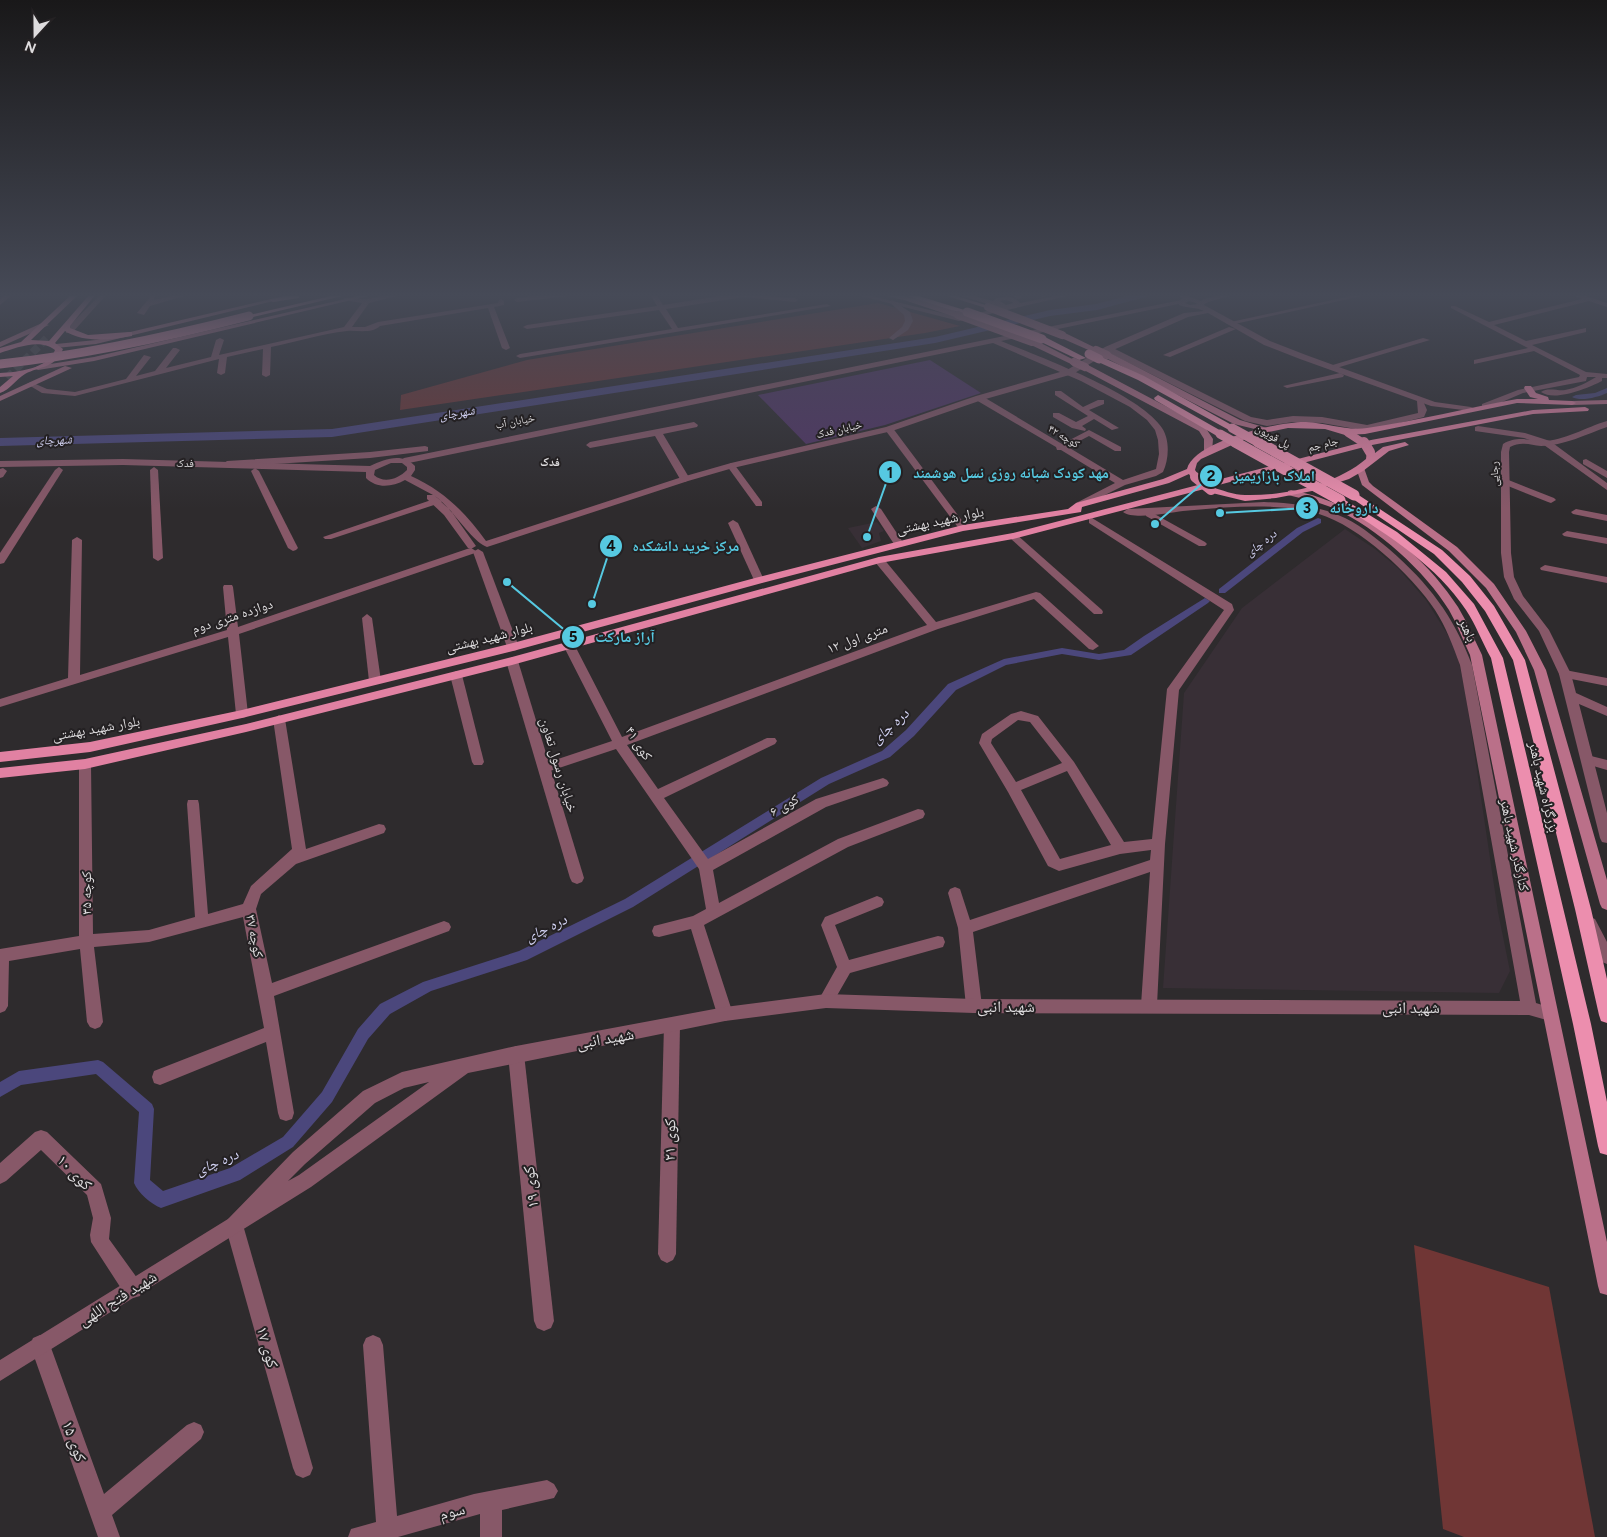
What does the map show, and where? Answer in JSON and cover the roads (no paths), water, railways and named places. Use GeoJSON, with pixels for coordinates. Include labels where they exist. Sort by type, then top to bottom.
{"type":"FeatureCollection","features":[{"type":"Feature","properties":{"kind":"highway","name":"پل قویون"},"geometry":{"type":"LineString","coordinates":[[1105,366],[1220,434],[1340,500]]}},
{"type":"Feature","properties":{"kind":"highway","name":"پل قویون"},"geometry":{"type":"LineString","coordinates":[[1112,366],[1141,378],[1354,495]]}},
{"type":"Feature","properties":{"kind":"highway","name":"بزرگراه شهید باهنر"},"geometry":{"type":"LineString","coordinates":[[1354,495],[1438,552],[1466,579],[1490,609],[1519,660],[1583,909],[1607,1015]]}},
{"type":"Feature","properties":{"kind":"highway","name":"بزرگراه شهید باهنر"},"geometry":{"type":"LineString","coordinates":[[1340,500],[1389,530],[1416,551],[1452,585],[1470,608],[1497,658],[1582,1024],[1607,1146]]}},
{"type":"Feature","properties":{"kind":"main road"},"geometry":{"type":"LineString","coordinates":[[38,368],[42,366]]}},
{"type":"Feature","properties":{"kind":"main road"},"geometry":{"type":"LineString","coordinates":[[0,385],[4,378],[51,366]]}},
{"type":"Feature","properties":{"kind":"main road"},"geometry":{"type":"LineString","coordinates":[[0,398],[74,366]]}},
{"type":"Feature","properties":{"kind":"main road"},"geometry":{"type":"LineString","coordinates":[[1105,366],[1202,429],[1208,435],[1210,441],[1208,452]]}},
{"type":"Feature","properties":{"kind":"main road"},"geometry":{"type":"LineString","coordinates":[[1111,366],[1237,422],[1263,428],[1308,425],[1348,433],[1364,442],[1370,456]]}},
{"type":"Feature","properties":{"kind":"main road"},"geometry":{"type":"LineString","coordinates":[[4,378],[23,372]]}},
{"type":"Feature","properties":{"kind":"main road"},"geometry":{"type":"LineString","coordinates":[[0,391],[4,378]]}},
{"type":"Feature","properties":{"kind":"main road"},"geometry":{"type":"LineString","coordinates":[[1528,388],[1533,395],[1562,402]]}},
{"type":"Feature","properties":{"kind":"main road"},"geometry":{"type":"LineString","coordinates":[[1338,430],[1365,431],[1516,401],[1607,402]]}},
{"type":"Feature","properties":{"kind":"main road","name":"جام جم"},"geometry":{"type":"LineString","coordinates":[[1013,536],[1073,512],[1364,438],[1526,406],[1572,403]]}},
{"type":"Feature","properties":{"kind":"main road"},"geometry":{"type":"LineString","coordinates":[[1073,512],[1092,521],[1196,496],[1220,494],[1245,498],[1291,493],[1339,479],[1360,468],[1370,456],[1386,449],[1538,416],[1585,409],[1607,408]]}},
{"type":"Feature","properties":{"kind":"main road","name":"جام جم"},"geometry":{"type":"LineString","coordinates":[[1073,512],[1371,443],[1533,412],[1585,409]]}},
{"type":"Feature","properties":{"kind":"main road"},"geometry":{"type":"LineString","coordinates":[[1220,494],[1211,490],[1193,474],[1193,462],[1208,452],[1263,428]]}},
{"type":"Feature","properties":{"kind":"main road"},"geometry":{"type":"LineString","coordinates":[[1360,468],[1365,483],[1370,488],[1453,550],[1490,586],[1522,631],[1540,670],[1607,904]]}},
{"type":"Feature","properties":{"kind":"main road"},"geometry":{"type":"LineString","coordinates":[[1073,512],[1193,474]]}},
{"type":"Feature","properties":{"kind":"main road","name":"کنارگذر شهید باهنر"},"geometry":{"type":"LineString","coordinates":[[1291,493],[1321,500],[1336,506],[1372,527],[1417,564],[1451,605],[1476,655],[1607,1286]]}},
{"type":"Feature","properties":{"kind":"main road","name":"بلوار شهید بهشتی"},"geometry":{"type":"LineString","coordinates":[[0,757],[90,748],[242,714],[513,647],[759,580],[963,528],[1073,512]]}},
{"type":"Feature","properties":{"kind":"main road","name":"بلوار شهید بهشتی"},"geometry":{"type":"LineString","coordinates":[[0,773],[85,764],[246,728],[512,661],[880,560],[1013,536]]}},
{"type":"Feature","properties":{"kind":"main road"},"geometry":{"type":"LineString","coordinates":[[242,714],[246,728]]}},
{"type":"Feature","properties":{"kind":"street"},"geometry":{"type":"LineString","coordinates":[[129,380],[140,366]]}},
{"type":"Feature","properties":{"kind":"street"},"geometry":{"type":"LineString","coordinates":[[158,373],[164,366]]}},
{"type":"Feature","properties":{"kind":"street"},"geometry":{"type":"LineString","coordinates":[[31,384],[45,391],[75,394],[186,366]]}},
{"type":"Feature","properties":{"kind":"street"},"geometry":{"type":"LineString","coordinates":[[220,366],[221,373]]}},
{"type":"Feature","properties":{"kind":"street"},"geometry":{"type":"LineString","coordinates":[[266,366],[266,375]]}},
{"type":"Feature","properties":{"kind":"street","name":"خیابان آب"},"geometry":{"type":"LineString","coordinates":[[370,472],[382,462],[404,461],[867,366]]}},
{"type":"Feature","properties":{"kind":"street"},"geometry":{"type":"LineString","coordinates":[[1055,366],[1070,372],[1146,414],[1158,427],[1165,448],[1160,470],[1153,474],[1122,483],[1073,512]]}},
{"type":"Feature","properties":{"kind":"street","name":"خیابان فدک"},"geometry":{"type":"LineString","coordinates":[[478,547],[685,479],[731,466],[889,429],[979,398],[1070,372],[1079,366]]}},
{"type":"Feature","properties":{"kind":"street"},"geometry":{"type":"LineString","coordinates":[[1114,366],[1248,420],[1259,422],[1308,419],[1367,428],[1421,415],[1424,403]]}},
{"type":"Feature","properties":{"kind":"street"},"geometry":{"type":"LineString","coordinates":[[1321,366],[1424,403],[1432,413],[1430,417],[1424,420]]}},
{"type":"Feature","properties":{"kind":"street"},"geometry":{"type":"LineString","coordinates":[[1327,368],[1335,366]]}},
{"type":"Feature","properties":{"kind":"street"},"geometry":{"type":"LineString","coordinates":[[1567,366],[1584,374],[1607,376]]}},
{"type":"Feature","properties":{"kind":"street"},"geometry":{"type":"LineString","coordinates":[[1327,368],[1340,375],[1424,403],[1471,409]]}},
{"type":"Feature","properties":{"kind":"street"},"geometry":{"type":"LineString","coordinates":[[1485,406],[1502,396],[1528,388],[1572,381],[1582,378],[1584,374]]}},
{"type":"Feature","properties":{"kind":"street"},"geometry":{"type":"LineString","coordinates":[[1287,386],[1340,375]]}},
{"type":"Feature","properties":{"kind":"street"},"geometry":{"type":"LineString","coordinates":[[1528,388],[1545,392],[1565,392],[1585,388],[1607,376]]}},
{"type":"Feature","properties":{"kind":"street","name":"خیابان آب"},"geometry":{"type":"LineString","coordinates":[[227,464],[370,455],[414,450],[472,441],[786,377],[803,378]]}},
{"type":"Feature","properties":{"kind":"street"},"geometry":{"type":"LineString","coordinates":[[1058,393],[1082,410],[1115,428]]}},
{"type":"Feature","properties":{"kind":"street","name":"کوچه ۴۲"},"geometry":{"type":"LineString","coordinates":[[979,398],[1060,448],[1122,483]]}},
{"type":"Feature","properties":{"kind":"street"},"geometry":{"type":"LineString","coordinates":[[1082,410],[1101,402]]}},
{"type":"Feature","properties":{"kind":"street"},"geometry":{"type":"LineString","coordinates":[[1056,415],[1118,449]]}},
{"type":"Feature","properties":{"kind":"street"},"geometry":{"type":"LineString","coordinates":[[1076,426],[1094,416]]}},
{"type":"Feature","properties":{"kind":"street","name":"رجایی"},"geometry":{"type":"LineString","coordinates":[[1565,674],[1544,630],[1518,596],[1509,577],[1506,446],[1510,443],[1527,440],[1546,443],[1607,424]]}},
{"type":"Feature","properties":{"kind":"street"},"geometry":{"type":"LineString","coordinates":[[590,445],[694,425]]}},
{"type":"Feature","properties":{"kind":"street"},"geometry":{"type":"LineString","coordinates":[[889,429],[963,528]]}},
{"type":"Feature","properties":{"kind":"street"},"geometry":{"type":"LineString","coordinates":[[1478,429],[1525,436],[1546,443],[1607,487]]}},
{"type":"Feature","properties":{"kind":"street"},"geometry":{"type":"LineString","coordinates":[[658,433],[685,479]]}},
{"type":"Feature","properties":{"kind":"street"},"geometry":{"type":"LineString","coordinates":[[1060,448],[1089,433]]}},
{"type":"Feature","properties":{"kind":"street"},"geometry":{"type":"LineString","coordinates":[[1559,452],[1577,456],[1607,475]]}},
{"type":"Feature","properties":{"kind":"street"},"geometry":{"type":"LineString","coordinates":[[370,472],[371,479],[382,482],[400,479],[411,470],[411,466],[404,461]]}},
{"type":"Feature","properties":{"kind":"street","name":"فدک"},"geometry":{"type":"LineString","coordinates":[[1,470],[62,466],[227,464],[370,472]]}},
{"type":"Feature","properties":{"kind":"street"},"geometry":{"type":"LineString","coordinates":[[0,561],[62,466]]}},
{"type":"Feature","properties":{"kind":"street","name":"فدک"},"geometry":{"type":"LineString","coordinates":[[62,466],[154,470],[370,472]]}},
{"type":"Feature","properties":{"kind":"street"},"geometry":{"type":"LineString","coordinates":[[731,466],[759,504]]}},
{"type":"Feature","properties":{"kind":"street"},"geometry":{"type":"LineString","coordinates":[[154,470],[158,558]]}},
{"type":"Feature","properties":{"kind":"street"},"geometry":{"type":"LineString","coordinates":[[254,471],[293,548]]}},
{"type":"Feature","properties":{"kind":"street"},"geometry":{"type":"LineString","coordinates":[[400,479],[437,502],[478,547]]}},
{"type":"Feature","properties":{"kind":"street"},"geometry":{"type":"LineString","coordinates":[[400,479],[440,494],[453,506],[478,547],[513,647]]}},
{"type":"Feature","properties":{"kind":"street"},"geometry":{"type":"LineString","coordinates":[[1506,482],[1551,500]]}},
{"type":"Feature","properties":{"kind":"street"},"geometry":{"type":"LineString","coordinates":[[328,537],[437,502]]}},
{"type":"Feature","properties":{"kind":"street","name":"باهنر"},"geometry":{"type":"LineString","coordinates":[[1128,512],[1149,514],[1187,508],[1226,506],[1302,507],[1315,509],[1338,518],[1358,529],[1407,571],[1435,601],[1453,630],[1466,665],[1529,1008]]}},
{"type":"Feature","properties":{"kind":"street"},"geometry":{"type":"LineString","coordinates":[[876,509],[899,544]]}},
{"type":"Feature","properties":{"kind":"street"},"geometry":{"type":"LineString","coordinates":[[1576,512],[1607,518]]}},
{"type":"Feature","properties":{"kind":"street"},"geometry":{"type":"LineString","coordinates":[[1149,514],[1202,544]]}},
{"type":"Feature","properties":{"kind":"street"},"geometry":{"type":"LineString","coordinates":[[1092,521],[1228,606],[1228,610],[1173,689],[1158,844],[1149,1005]]}},
{"type":"Feature","properties":{"kind":"street"},"geometry":{"type":"LineString","coordinates":[[733,524],[759,580]]}},
{"type":"Feature","properties":{"kind":"street"},"geometry":{"type":"LineString","coordinates":[[1567,534],[1607,541]]}},
{"type":"Feature","properties":{"kind":"street"},"geometry":{"type":"LineString","coordinates":[[1013,536],[1098,612]]}},
{"type":"Feature","properties":{"kind":"street"},"geometry":{"type":"LineString","coordinates":[[74,681],[77,540]]}},
{"type":"Feature","properties":{"kind":"street","name":"دوازده متری دوم"},"geometry":{"type":"LineString","coordinates":[[0,703],[233,632],[478,547]]}},
{"type":"Feature","properties":{"kind":"street"},"geometry":{"type":"LineString","coordinates":[[880,560],[934,626]]}},
{"type":"Feature","properties":{"kind":"street"},"geometry":{"type":"LineString","coordinates":[[1545,568],[1607,580]]}},
{"type":"Feature","properties":{"kind":"street"},"geometry":{"type":"LineString","coordinates":[[228,587],[242,714]]}},
{"type":"Feature","properties":{"kind":"street","name":"۱۲ متری اول"},"geometry":{"type":"LineString","coordinates":[[544,768],[619,743],[934,626],[1036,594],[1093,646]]}},
{"type":"Feature","properties":{"kind":"street"},"geometry":{"type":"LineString","coordinates":[[367,618],[375,681]]}},
{"type":"Feature","properties":{"kind":"street","name":"کوی ۴۱"},"geometry":{"type":"LineString","coordinates":[[569,645],[619,743],[706,867]]}},
{"type":"Feature","properties":{"kind":"street","name":"خیابان رسول تعاون"},"geometry":{"type":"LineString","coordinates":[[512,661],[577,878]]}},
{"type":"Feature","properties":{"kind":"street"},"geometry":{"type":"LineString","coordinates":[[1607,682],[1565,674],[1607,838]]}},
{"type":"Feature","properties":{"kind":"street"},"geometry":{"type":"LineString","coordinates":[[456,675],[478,762]]}},
{"type":"Feature","properties":{"kind":"street"},"geometry":{"type":"LineString","coordinates":[[1571,696],[1607,712]]}},
{"type":"Feature","properties":{"kind":"street"},"geometry":{"type":"LineString","coordinates":[[1120,848],[1070,765],[1028,715],[1018,715],[985,740],[1053,862],[1059,864],[1120,848],[1158,844]]}},
{"type":"Feature","properties":{"kind":"street"},"geometry":{"type":"LineString","coordinates":[[279,719],[299,850],[293,859]]}},
{"type":"Feature","properties":{"kind":"street"},"geometry":{"type":"LineString","coordinates":[[656,796],[771,741]]}},
{"type":"Feature","properties":{"kind":"street"},"geometry":{"type":"LineString","coordinates":[[1587,760],[1607,765]]}},
{"type":"Feature","properties":{"kind":"street","name":"کوچه ۳۵"},"geometry":{"type":"LineString","coordinates":[[85,764],[86,941],[95,1022]]}},
{"type":"Feature","properties":{"kind":"street"},"geometry":{"type":"LineString","coordinates":[[1013,788],[1070,765]]}},
{"type":"Feature","properties":{"kind":"street","name":"کوی ۶"},"geometry":{"type":"LineString","coordinates":[[706,867],[820,803],[883,783]]}},
{"type":"Feature","properties":{"kind":"street"},"geometry":{"type":"LineString","coordinates":[[193,804],[202,922]]}},
{"type":"Feature","properties":{"kind":"street"},"geometry":{"type":"LineString","coordinates":[[659,931],[696,922],[714,914],[842,843],[918,814]]}},
{"type":"Feature","properties":{"kind":"street","name":"کوچه ۳۷"},"geometry":{"type":"LineString","coordinates":[[286,1113],[266,992],[249,909],[250,897],[258,886],[293,859],[379,828]]}},
{"type":"Feature","properties":{"kind":"street"},"geometry":{"type":"LineString","coordinates":[[965,928],[1158,863]]}},
{"type":"Feature","properties":{"kind":"street"},"geometry":{"type":"LineString","coordinates":[[706,867],[714,914]]}},
{"type":"Feature","properties":{"kind":"street"},"geometry":{"type":"LineString","coordinates":[[955,893],[965,928],[974,1006]]}},
{"type":"Feature","properties":{"kind":"street"},"geometry":{"type":"LineString","coordinates":[[844,968],[828,925],[830,921],[877,902]]}},
{"type":"Feature","properties":{"kind":"street"},"geometry":{"type":"LineString","coordinates":[[0,1006],[1,956],[86,941],[150,936],[249,909]]}},
{"type":"Feature","properties":{"kind":"street"},"geometry":{"type":"LineString","coordinates":[[1583,909],[1607,957]]}},
{"type":"Feature","properties":{"kind":"street"},"geometry":{"type":"LineString","coordinates":[[696,922],[725,1014]]}},
{"type":"Feature","properties":{"kind":"street"},"geometry":{"type":"LineString","coordinates":[[266,992],[444,927]]}},
{"type":"Feature","properties":{"kind":"street"},"geometry":{"type":"LineString","coordinates":[[826,1001],[844,968],[938,942]]}},
{"type":"Feature","properties":{"kind":"street","name":"شهید انبی"},"geometry":{"type":"LineString","coordinates":[[234,1225],[299,1158],[369,1097],[402,1080],[516,1054],[725,1014],[826,1001],[974,1006],[1149,1005],[1529,1008],[1550,1014]]}},
{"type":"Feature","properties":{"kind":"street","name":"کوی ۲۱"},"geometry":{"type":"LineString","coordinates":[[667,1254],[672,1025]]}},
{"type":"Feature","properties":{"kind":"street"},"geometry":{"type":"LineString","coordinates":[[160,1078],[272,1032]]}},
{"type":"Feature","properties":{"kind":"street","name":"کوی ۱۹"},"geometry":{"type":"LineString","coordinates":[[516,1054],[544,1321]]}},
{"type":"Feature","properties":{"kind":"street","name":"شهید انبی"},"geometry":{"type":"LineString","coordinates":[[234,1225],[305,1181],[468,1064]]}},
{"type":"Feature","properties":{"kind":"street","name":"کوی ۱۰"},"geometry":{"type":"LineString","coordinates":[[0,1175],[41,1138],[95,1190],[102,1218],[99,1235],[100,1242],[133,1289]]}},
{"type":"Feature","properties":{"kind":"street","name":"شهید فتح اللهی"},"geometry":{"type":"LineString","coordinates":[[1,1368],[133,1289],[234,1225]]}},
{"type":"Feature","properties":{"kind":"street","name":"کوی ۱۷"},"geometry":{"type":"LineString","coordinates":[[234,1225],[303,1468]]}},
{"type":"Feature","properties":{"kind":"street","name":"کوی ۱۵"},"geometry":{"type":"LineString","coordinates":[[40,1345],[109,1537]]}},
{"type":"Feature","properties":{"kind":"street"},"geometry":{"type":"LineString","coordinates":[[372,1345],[387,1529]]}},
{"type":"Feature","properties":{"kind":"street"},"geometry":{"type":"LineString","coordinates":[[100,1511],[194,1432]]}},
{"type":"Feature","properties":{"kind":"street","name":"سوم"},"geometry":{"type":"LineString","coordinates":[[359,1537],[491,1501],[547,1491]]}},
{"type":"Feature","properties":{"kind":"street"},"geometry":{"type":"LineString","coordinates":[[491,1501],[492,1537]]}},
{"type":"Feature","properties":{"kind":"waterway","name":"شهرچای"},"geometry":{"type":"LineString","coordinates":[[0,442],[332,433],[768,366]]}},
{"type":"Feature","properties":{"kind":"waterway","name":"دره چای"},"geometry":{"type":"LineString","coordinates":[[1576,397],[1597,395],[1607,390]]}},
{"type":"Feature","properties":{"kind":"waterway","name":"دره چای"},"geometry":{"type":"LineString","coordinates":[[1222,591],[1300,530],[1318,521]]}},
{"type":"Feature","properties":{"kind":"waterway","name":"دره چای"},"geometry":{"type":"LineString","coordinates":[[0,1090],[19,1078],[98,1067],[147,1109],[142,1183],[161,1200],[234,1174],[288,1142],[327,1097],[363,1034],[385,1009],[428,986],[522,956],[629,903],[825,781],[886,754],[910,733],[952,687],[1004,662],[1062,651],[1099,657],[1127,653],[1205,601]]}},
{"type":"Feature","properties":{"kind":"tunnel"},"geometry":{"type":"LineString","coordinates":[[7,378],[19,366]]}},
{"type":"Feature","properties":{"kind":"place","name":"داروخانه"},"geometry":{"type":"Point","coordinates":[1220,513]}},
{"type":"Feature","properties":{"kind":"place","name":"املاک بازاریمیز"},"geometry":{"type":"Point","coordinates":[1155,524]}},
{"type":"Feature","properties":{"kind":"place","name":"مهد کودک شبانه روزی نسل هوشمند"},"geometry":{"type":"Point","coordinates":[867,537]}},
{"type":"Feature","properties":{"kind":"place","name":"آراز مارکت"},"geometry":{"type":"Point","coordinates":[507,582]}},
{"type":"Feature","properties":{"kind":"place","name":"مرکز خرید دانشکده"},"geometry":{"type":"Point","coordinates":[592,604]}},
{"type":"Feature","properties":{"kind":"district","name":"فدک"},"geometry":{"type":"Point","coordinates":[550,462]}}]}
